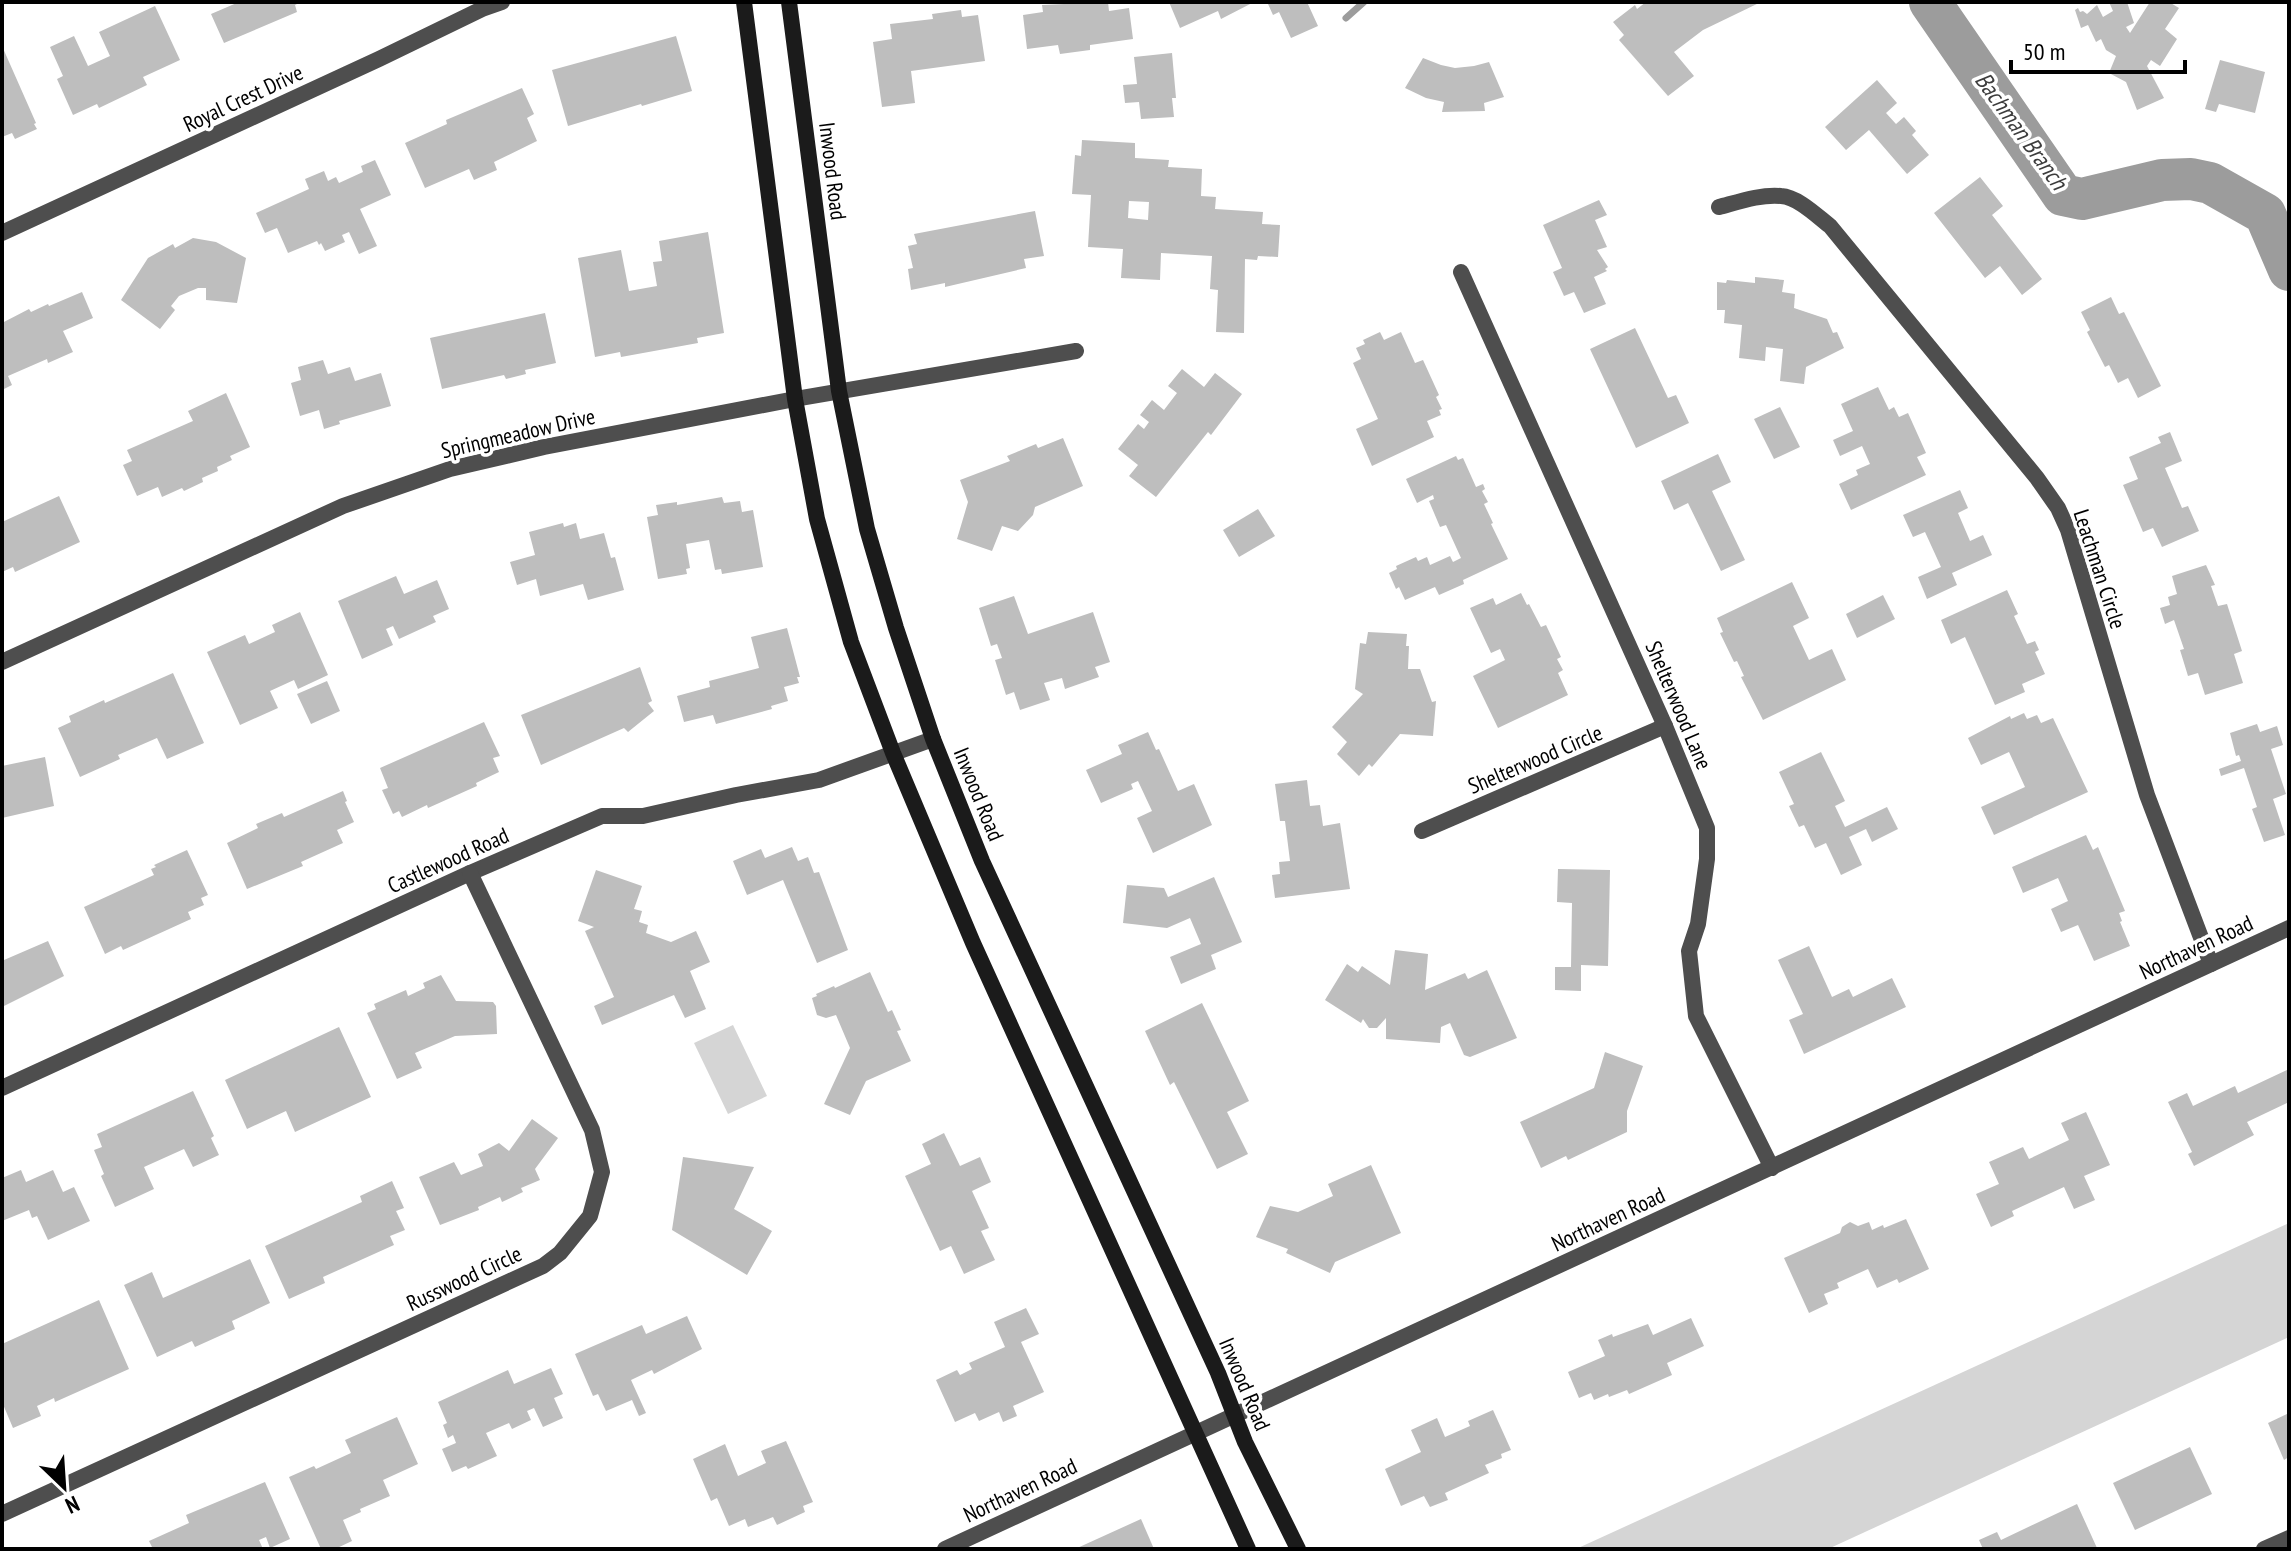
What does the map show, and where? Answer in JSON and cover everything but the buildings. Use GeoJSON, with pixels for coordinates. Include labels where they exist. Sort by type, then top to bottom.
{"type":"FeatureCollection","features":[{"type":"Feature","properties":{"kind":"main road"},"geometry":{"type":"LineString","coordinates":[[744,2],[795,399],[821,533],[851,642],[893,753],[973,943],[1248,1549]]}},
{"type":"Feature","properties":{"kind":"main road","name":"Inwood Road"},"geometry":{"type":"LineString","coordinates":[[789,2],[839,391],[867,529],[933,739],[989,875],[1218,1373],[1234,1416],[1298,1549]]}},
{"type":"Feature","properties":{"kind":"street","name":"Royal Crest Drive"},"geometry":{"type":"LineString","coordinates":[[2,233],[502,2]]}},
{"type":"Feature","properties":{"kind":"street","name":"Leachman Circle"},"geometry":{"type":"LineString","coordinates":[[1719,207],[1751,199],[1784,196],[1830,226],[2037,478],[2058,508],[2068,530],[2147,795],[2211,964]]}},
{"type":"Feature","properties":{"kind":"street","name":"Shelterwood Lane"},"geometry":{"type":"LineString","coordinates":[[1461,272],[1665,726],[1707,828],[1707,859],[1698,924],[1689,951],[1696,1016],[1772,1168]]}},
{"type":"Feature","properties":{"kind":"street","name":"Springmeadow Drive"},"geometry":{"type":"LineString","coordinates":[[2,662],[343,506],[450,469],[544,447],[795,399],[1076,351]]}},
{"type":"Feature","properties":{"kind":"street","name":"Shelterwood Circle"},"geometry":{"type":"LineString","coordinates":[[1422,831],[1665,726]]}},
{"type":"Feature","properties":{"kind":"street","name":"Castlewood Road"},"geometry":{"type":"LineString","coordinates":[[2,1088],[470,873],[602,816],[643,816],[819,780],[933,739]]}},
{"type":"Feature","properties":{"kind":"street","name":"Russwood Circle"},"geometry":{"type":"LineString","coordinates":[[2,1514],[543,1266],[560,1253],[590,1216],[602,1172],[592,1130],[470,873]]}},
{"type":"Feature","properties":{"kind":"street","name":"Northaven Road"},"geometry":{"type":"LineString","coordinates":[[945,1549],[2289,928]]}},
{"type":"Feature","properties":{"kind":"street"},"geometry":{"type":"LineString","coordinates":[[2264,1549],[2289,1538]]}},
{"type":"Feature","properties":{"kind":"shaded area"},"geometry":{"type":"Polygon","coordinates":[[[733,1025],[767,1096],[728,1114],[694,1043],[733,1025]]]}},
{"type":"Feature","properties":{"kind":"shaded area"},"geometry":{"type":"Polygon","coordinates":[[[2289,1223],[2289,1337],[1828,1549],[1576,1549],[2289,1223]]]}},
{"type":"Feature","properties":{"kind":"waterway"},"geometry":{"type":"LineString","coordinates":[[1346,18],[1364,2]]}},
{"type":"Feature","properties":{"kind":"waterway","name":"Bachman Branch"},"geometry":{"type":"LineString","coordinates":[[1930,2],[2063,195],[2082,199],[2162,180],[2191,179],[2210,183],[2265,214],[2289,270]]}}]}
